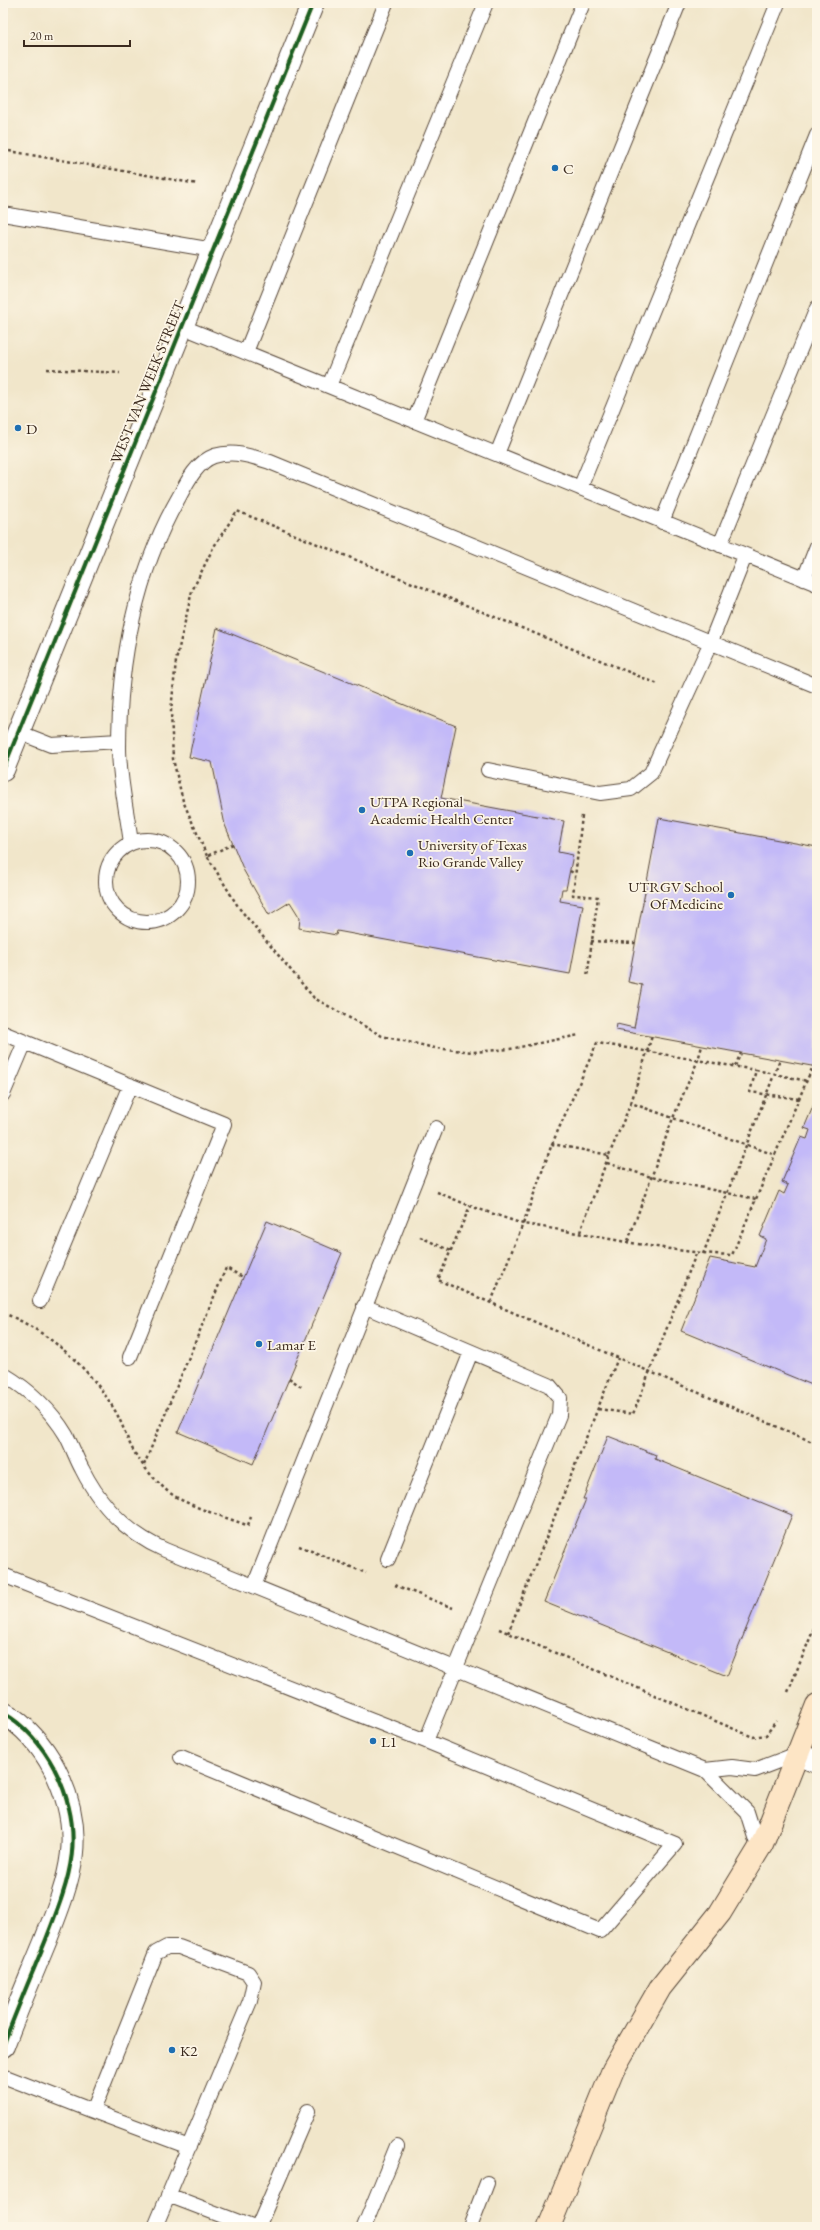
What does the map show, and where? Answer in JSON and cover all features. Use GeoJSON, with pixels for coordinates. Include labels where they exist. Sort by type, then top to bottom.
{"type":"FeatureCollection","features":[{"type":"Feature","properties":{"kind":"main road"},"geometry":{"type":"LineString","coordinates":[[549,2227],[613,2070],[660,1988],[720,1913],[759,1850],[817,1705]]}},
{"type":"Feature","properties":{"kind":"street","name":"WEST VAN WEEK STREET"},"geometry":{"type":"LineString","coordinates":[[3,770],[313,3]]}},
{"type":"Feature","properties":{"kind":"street"},"geometry":{"type":"LineString","coordinates":[[3,1713],[26,1731],[51,1761],[66,1793],[72,1824],[73,1850],[70,1872],[62,1899],[3,2046]]}},
{"type":"Feature","properties":{"kind":"street"},"geometry":{"type":"LineString","coordinates":[[797,1754],[817,1762]]}},
{"type":"Feature","properties":{"kind":"lane"},"geometry":{"type":"LineString","coordinates":[[246,352],[386,3]]}},
{"type":"Feature","properties":{"kind":"lane"},"geometry":{"type":"LineString","coordinates":[[329,386],[486,3]]}},
{"type":"Feature","properties":{"kind":"lane"},"geometry":{"type":"LineString","coordinates":[[414,421],[583,3]]}},
{"type":"Feature","properties":{"kind":"lane"},"geometry":{"type":"LineString","coordinates":[[497,454],[679,3]]}},
{"type":"Feature","properties":{"kind":"lane"},"geometry":{"type":"LineString","coordinates":[[580,488],[778,3]]}},
{"type":"Feature","properties":{"kind":"lane"},"geometry":{"type":"LineString","coordinates":[[662,522],[817,135]]}},
{"type":"Feature","properties":{"kind":"lane"},"geometry":{"type":"LineString","coordinates":[[3,214],[214,250]]}},
{"type":"Feature","properties":{"kind":"lane"},"geometry":{"type":"LineString","coordinates":[[720,545],[817,308]]}},
{"type":"Feature","properties":{"kind":"lane"},"geometry":{"type":"LineString","coordinates":[[183,327],[817,584]]}},
{"type":"Feature","properties":{"kind":"lane"},"geometry":{"type":"LineString","coordinates":[[131,843],[122,790],[120,694],[138,589],[164,523],[193,472],[213,457],[239,452],[270,462],[710,644],[817,686]]}},
{"type":"Feature","properties":{"kind":"lane"},"geometry":{"type":"LineString","coordinates":[[804,579],[817,546]]}},
{"type":"Feature","properties":{"kind":"lane"},"geometry":{"type":"LineString","coordinates":[[488,770],[600,793],[631,789],[651,773],[710,644],[745,556]]}},
{"type":"Feature","properties":{"kind":"lane"},"geometry":{"type":"LineString","coordinates":[[18,732],[51,745],[120,742]]}},
{"type":"Feature","properties":{"kind":"lane"},"geometry":{"type":"LineString","coordinates":[[144,840],[157,841],[169,846],[179,855],[185,867],[188,879],[186,892],[181,904],[171,914],[160,920],[146,922],[132,919],[120,912],[111,902],[107,889],[107,875],[111,862],[120,851],[131,843],[144,840]]}},
{"type":"Feature","properties":{"kind":"lane"},"geometry":{"type":"LineString","coordinates":[[3,1033],[224,1124],[130,1357]]}},
{"type":"Feature","properties":{"kind":"lane"},"geometry":{"type":"LineString","coordinates":[[3,1094],[25,1042]]}},
{"type":"Feature","properties":{"kind":"lane"},"geometry":{"type":"LineString","coordinates":[[40,1301],[130,1085]]}},
{"type":"Feature","properties":{"kind":"lane"},"geometry":{"type":"LineString","coordinates":[[254,1586],[436,1128]]}},
{"type":"Feature","properties":{"kind":"lane"},"geometry":{"type":"LineString","coordinates":[[364,1306],[549,1385],[560,1398],[559,1415],[426,1741]]}},
{"type":"Feature","properties":{"kind":"lane"},"geometry":{"type":"LineString","coordinates":[[388,1559],[471,1352]]}},
{"type":"Feature","properties":{"kind":"lane"},"geometry":{"type":"LineString","coordinates":[[3,1374],[18,1384],[45,1407],[66,1435],[97,1496],[130,1530],[163,1549],[704,1770],[747,1812],[759,1850]]}},
{"type":"Feature","properties":{"kind":"lane"},"geometry":{"type":"LineString","coordinates":[[3,1574],[426,1741],[675,1844],[600,1931],[182,1757]]}},
{"type":"Feature","properties":{"kind":"lane"},"geometry":{"type":"LineString","coordinates":[[704,1770],[732,1767],[755,1770],[797,1754]]}},
{"type":"Feature","properties":{"kind":"lane"},"geometry":{"type":"LineString","coordinates":[[93,2111],[156,1953],[167,1947],[179,1947],[248,1973],[254,1982],[250,2001],[154,2227]]}},
{"type":"Feature","properties":{"kind":"lane"},"geometry":{"type":"LineString","coordinates":[[3,2076],[189,2147]]}},
{"type":"Feature","properties":{"kind":"lane"},"geometry":{"type":"LineString","coordinates":[[258,2227],[308,2111]]}},
{"type":"Feature","properties":{"kind":"lane"},"geometry":{"type":"LineString","coordinates":[[364,2227],[396,2146]]}},
{"type":"Feature","properties":{"kind":"lane"},"geometry":{"type":"LineString","coordinates":[[470,2227],[487,2183]]}},
{"type":"Feature","properties":{"kind":"lane"},"geometry":{"type":"LineString","coordinates":[[168,2195],[252,2227]]}},
{"type":"Feature","properties":{"kind":"path"},"geometry":{"type":"LineString","coordinates":[[3,150],[198,184]]}},
{"type":"Feature","properties":{"kind":"path"},"geometry":{"type":"LineString","coordinates":[[47,369],[120,373]]}},
{"type":"Feature","properties":{"kind":"path"},"geometry":{"type":"LineString","coordinates":[[579,1035],[510,1049],[473,1052],[434,1048],[382,1036],[314,998],[239,908],[207,856],[183,801],[173,759],[171,711],[176,661],[192,591],[213,548],[237,511],[658,684]]}},
{"type":"Feature","properties":{"kind":"path"},"geometry":{"type":"LineString","coordinates":[[582,814],[573,895],[598,897],[587,977]]}},
{"type":"Feature","properties":{"kind":"path"},"geometry":{"type":"LineString","coordinates":[[207,856],[233,844]]}},
{"type":"Feature","properties":{"kind":"path"},"geometry":{"type":"LineString","coordinates":[[570,871],[576,874]]}},
{"type":"Feature","properties":{"kind":"path"},"geometry":{"type":"LineString","coordinates":[[591,941],[635,943]]}},
{"type":"Feature","properties":{"kind":"path"},"geometry":{"type":"LineString","coordinates":[[580,1232],[609,1155],[631,1103],[652,1036]]}},
{"type":"Feature","properties":{"kind":"path"},"geometry":{"type":"LineString","coordinates":[[491,1302],[523,1224],[552,1144],[597,1043],[735,1066],[807,1081]]}},
{"type":"Feature","properties":{"kind":"path"},"geometry":{"type":"LineString","coordinates":[[628,1241],[672,1118],[698,1060],[702,1046]]}},
{"type":"Feature","properties":{"kind":"path"},"geometry":{"type":"LineString","coordinates":[[735,1066],[741,1052]]}},
{"type":"Feature","properties":{"kind":"path"},"geometry":{"type":"LineString","coordinates":[[703,1254],[780,1060]]}},
{"type":"Feature","properties":{"kind":"path"},"geometry":{"type":"LineString","coordinates":[[414,1182],[470,1206],[523,1224],[580,1232],[696,1254],[732,1255],[813,1066]]}},
{"type":"Feature","properties":{"kind":"path"},"geometry":{"type":"LineString","coordinates":[[756,1070],[750,1092],[767,1093],[799,1099]]}},
{"type":"Feature","properties":{"kind":"path"},"geometry":{"type":"LineString","coordinates":[[631,1103],[775,1155]]}},
{"type":"Feature","properties":{"kind":"path"},"geometry":{"type":"LineString","coordinates":[[552,1144],[609,1155]]}},
{"type":"Feature","properties":{"kind":"path"},"geometry":{"type":"LineString","coordinates":[[607,1162],[651,1177],[756,1199]]}},
{"type":"Feature","properties":{"kind":"path"},"geometry":{"type":"LineString","coordinates":[[470,1206],[438,1280],[817,1444]]}},
{"type":"Feature","properties":{"kind":"path"},"geometry":{"type":"LineString","coordinates":[[396,1227],[451,1251]]}},
{"type":"Feature","properties":{"kind":"path"},"geometry":{"type":"LineString","coordinates":[[598,1409],[633,1414],[696,1254]]}},
{"type":"Feature","properties":{"kind":"path"},"geometry":{"type":"LineString","coordinates":[[144,1466],[226,1268],[243,1277]]}},
{"type":"Feature","properties":{"kind":"path"},"geometry":{"type":"LineString","coordinates":[[3,1313],[42,1335],[67,1352],[83,1368],[113,1407],[132,1449],[144,1466],[164,1489],[182,1500],[368,1574]]}},
{"type":"Feature","properties":{"kind":"path"},"geometry":{"type":"LineString","coordinates":[[508,1633],[618,1358]]}},
{"type":"Feature","properties":{"kind":"path"},"geometry":{"type":"LineString","coordinates":[[290,1378],[304,1386],[301,1394]]}},
{"type":"Feature","properties":{"kind":"path"},"geometry":{"type":"LineString","coordinates":[[248,1525],[254,1511]]}},
{"type":"Feature","properties":{"kind":"path"},"geometry":{"type":"LineString","coordinates":[[390,1583],[456,1609]]}},
{"type":"Feature","properties":{"kind":"path"},"geometry":{"type":"LineString","coordinates":[[788,1693],[817,1621]]}},
{"type":"Feature","properties":{"kind":"path"},"geometry":{"type":"LineString","coordinates":[[497,1628],[753,1737],[766,1735],[779,1714]]}},
{"type":"Feature","properties":{"kind":"building","name":"UTPA Regional Academic Health Center"},"geometry":{"type":"Polygon","coordinates":[[[217,628],[456,726],[441,798],[564,821],[558,852],[573,855],[566,889],[562,889],[560,901],[583,905],[570,974],[337,931],[336,935],[299,928],[300,918],[290,902],[269,915],[244,871],[225,825],[212,762],[189,757],[217,628]]]}},
{"type":"Feature","properties":{"kind":"building","name":"UTRGV School Of Medicine"},"geometry":{"type":"Polygon","coordinates":[[[659,818],[817,847],[817,1067],[616,1030],[617,1024],[634,1028],[642,985],[628,982],[659,818]]]}},
{"type":"Feature","properties":{"kind":"building"},"geometry":{"type":"Polygon","coordinates":[[[817,1097],[817,1387],[681,1331],[710,1258],[755,1267],[766,1239],[760,1236],[779,1191],[784,1194],[788,1185],[782,1182],[801,1137],[807,1139],[810,1130],[804,1128],[817,1097]]]}},
{"type":"Feature","properties":{"kind":"building","name":"Lamar E"},"geometry":{"type":"Polygon","coordinates":[[[267,1221],[342,1253],[253,1464],[178,1432],[267,1221]]]}},
{"type":"Feature","properties":{"kind":"building"},"geometry":{"type":"Polygon","coordinates":[[[608,1436],[656,1455],[655,1459],[792,1515],[727,1676],[544,1602],[586,1499],[583,1499],[608,1436]]]}},
{"type":"Feature","properties":{"kind":"cycle path"},"geometry":{"type":"LineString","coordinates":[[3,770],[313,3]]}},
{"type":"Feature","properties":{"kind":"cycle path"},"geometry":{"type":"LineString","coordinates":[[3,1713],[18,1723],[39,1744],[50,1760],[64,1792],[70,1814],[73,1835],[72,1856],[62,1897],[3,2046]]}},
{"type":"Feature","properties":{"kind":"place","name":"C"},"geometry":{"type":"Point","coordinates":[555,168]}},
{"type":"Feature","properties":{"kind":"place","name":"D"},"geometry":{"type":"Point","coordinates":[18,428]}},
{"type":"Feature","properties":{"kind":"place","name":"UTPA Regional Academic Health Center"},"geometry":{"type":"Point","coordinates":[362,810]}},
{"type":"Feature","properties":{"kind":"place","name":"University of Texas Rio Grande Valley"},"geometry":{"type":"Point","coordinates":[410,853]}},
{"type":"Feature","properties":{"kind":"place","name":"UTRGV School Of Medicine"},"geometry":{"type":"Point","coordinates":[731,895]}},
{"type":"Feature","properties":{"kind":"place","name":"Lamar E"},"geometry":{"type":"Point","coordinates":[259,1344]}},
{"type":"Feature","properties":{"kind":"place","name":"L1"},"geometry":{"type":"Point","coordinates":[373,1741]}},
{"type":"Feature","properties":{"kind":"place","name":"K2"},"geometry":{"type":"Point","coordinates":[172,2050]}}]}
